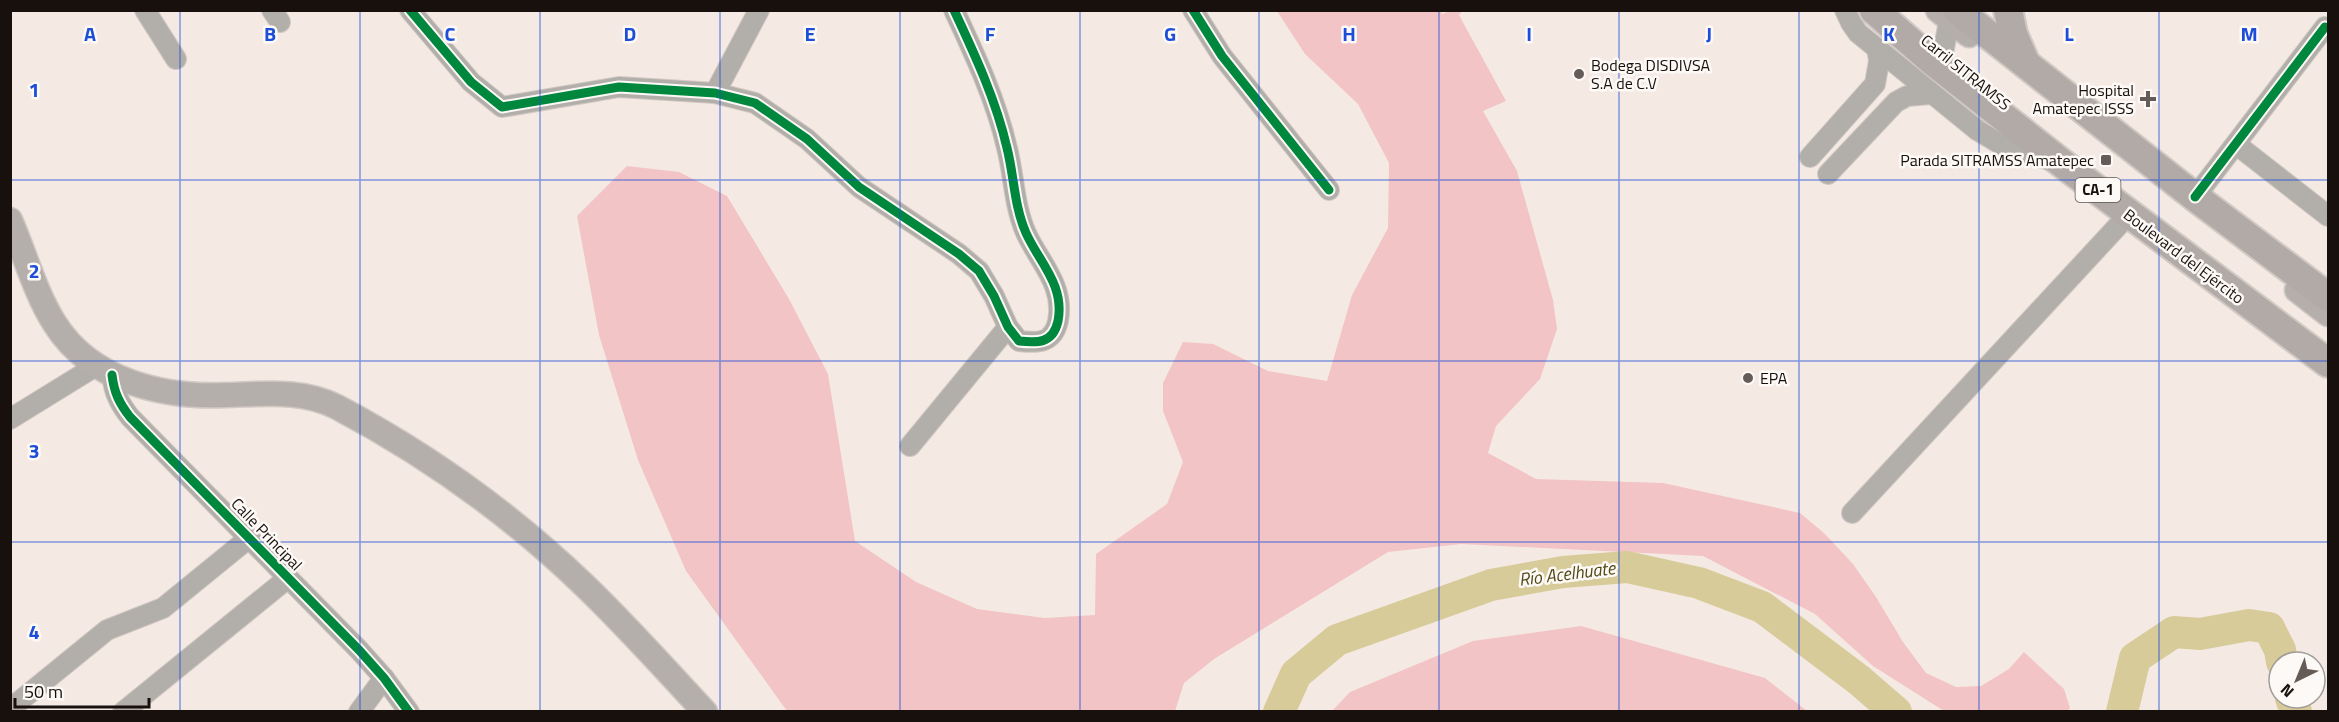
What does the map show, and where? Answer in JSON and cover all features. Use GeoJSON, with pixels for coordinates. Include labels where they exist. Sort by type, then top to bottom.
{"type":"FeatureCollection","features":[{"type":"Feature","properties":{"kind":"highway","name":"Boulevard del Ejército"},"geometry":{"type":"LineString","coordinates":[[1874,10],[1943,61],[2063,164],[2328,363]]}},
{"type":"Feature","properties":{"kind":"highway"},"geometry":{"type":"LineString","coordinates":[[2008,10],[2013,34],[2027,66]]}},
{"type":"Feature","properties":{"kind":"highway"},"geometry":{"type":"LineString","coordinates":[[1948,13],[2027,66],[2195,198],[2328,297]]}},
{"type":"Feature","properties":{"kind":"main road","name":"Carril SITRAMSS"},"geometry":{"type":"LineString","coordinates":[[1891,10],[1943,61],[2328,352]]}},
{"type":"Feature","properties":{"kind":"main road","name":"Carril SITRAMSS"},"geometry":{"type":"LineString","coordinates":[[1948,13],[2328,314]]}},
{"type":"Feature","properties":{"kind":"main road"},"geometry":{"type":"LineString","coordinates":[[10,220],[55,324],[78,351],[104,370],[133,383],[173,393],[217,396],[285,393],[309,397],[335,406],[417,455],[504,515],[607,608],[705,711]]}},
{"type":"Feature","properties":{"kind":"street"},"geometry":{"type":"LineString","coordinates":[[146,10],[176,59]]}},
{"type":"Feature","properties":{"kind":"street"},"geometry":{"type":"LineString","coordinates":[[410,10],[471,82],[502,106],[619,87],[715,93],[754,103],[807,139],[859,187],[959,254],[979,271],[994,296],[1008,327],[1019,341],[1037,343],[1050,337],[1058,323],[1059,302],[1051,274],[1026,233],[1016,197],[1007,148],[992,96],[954,10]]}},
{"type":"Feature","properties":{"kind":"street"},"geometry":{"type":"LineString","coordinates":[[715,93],[759,10]]}},
{"type":"Feature","properties":{"kind":"street"},"geometry":{"type":"LineString","coordinates":[[1193,10],[1222,56],[1329,190]]}},
{"type":"Feature","properties":{"kind":"street"},"geometry":{"type":"LineString","coordinates":[[1845,10],[1858,33],[1977,130],[2002,145],[2063,164]]}},
{"type":"Feature","properties":{"kind":"street"},"geometry":{"type":"LineString","coordinates":[[1943,61],[1948,13]]}},
{"type":"Feature","properties":{"kind":"street"},"geometry":{"type":"LineString","coordinates":[[2195,198],[2325,27]]}},
{"type":"Feature","properties":{"kind":"street"},"geometry":{"type":"LineString","coordinates":[[1810,157],[1875,84],[1879,62],[1877,48]]}},
{"type":"Feature","properties":{"kind":"street"},"geometry":{"type":"LineString","coordinates":[[1828,174],[1896,102],[1907,96],[1930,94]]}},
{"type":"Feature","properties":{"kind":"street"},"geometry":{"type":"LineString","coordinates":[[2237,145],[2328,216]]}},
{"type":"Feature","properties":{"kind":"street"},"geometry":{"type":"LineString","coordinates":[[1852,513],[2129,214]]}},
{"type":"Feature","properties":{"kind":"street"},"geometry":{"type":"LineString","coordinates":[[910,446],[1008,327]]}},
{"type":"Feature","properties":{"kind":"street"},"geometry":{"type":"LineString","coordinates":[[10,419],[104,370]]}},
{"type":"Feature","properties":{"kind":"street","name":"Calle Principal"},"geometry":{"type":"LineString","coordinates":[[104,370],[120,405],[130,417],[384,678],[409,711]]}},
{"type":"Feature","properties":{"kind":"street"},"geometry":{"type":"LineString","coordinates":[[10,709],[107,630],[163,608],[249,538]]}},
{"type":"Feature","properties":{"kind":"street"},"geometry":{"type":"LineString","coordinates":[[123,711],[288,578]]}},
{"type":"Feature","properties":{"kind":"street"},"geometry":{"type":"LineString","coordinates":[[359,711],[384,678]]}},
{"type":"Feature","properties":{"kind":"shaded area"},"geometry":{"type":"Polygon","coordinates":[[[1277,11],[1441,11],[1442,14],[1462,11],[1459,15],[1506,101],[1483,111],[1517,171],[1553,300],[1557,329],[1540,379],[1496,426],[1488,453],[1536,479],[1663,483],[1800,513],[1824,533],[1853,564],[1903,642],[1926,673],[1956,687],[1981,686],[2009,669],[2024,652],[2064,689],[2070,708],[2066,712],[1944,711],[1873,666],[1815,614],[1703,556],[1461,544],[1388,552],[1214,659],[1184,683],[1175,711],[787,711],[686,571],[638,460],[599,335],[577,216],[627,166],[679,172],[727,196],[789,299],[828,374],[855,541],[916,582],[977,609],[1045,618],[1095,615],[1096,554],[1167,504],[1183,462],[1163,411],[1163,383],[1183,342],[1213,344],[1268,371],[1327,381],[1352,295],[1388,228],[1389,163],[1358,104],[1305,54],[1277,11]]]}},
{"type":"Feature","properties":{"kind":"shaded area"},"geometry":{"type":"Polygon","coordinates":[[[1581,626],[1765,678],[1807,711],[1332,711],[1350,692],[1473,641],[1581,626]]]}},
{"type":"Feature","properties":{"kind":"waterway","name":"Río Acelhuate"},"geometry":{"type":"LineString","coordinates":[[1279,712],[1296,674],[1337,640],[1491,585],[1563,572],[1627,567],[1699,583],[1762,607],[1859,680],[1896,712]]}},
{"type":"Feature","properties":{"kind":"waterway","name":"Río Acelhuate"},"geometry":{"type":"LineString","coordinates":[[2122,712],[2135,658],[2174,632],[2200,634],[2249,625],[2269,628],[2280,650]]}},
{"type":"Feature","properties":{"kind":"cycle path"},"geometry":{"type":"LineString","coordinates":[[410,10],[471,82],[502,107],[619,87],[715,93],[755,103],[807,139],[859,187],[959,254],[979,271],[994,296],[1008,327],[1019,341],[1038,342],[1048,338],[1056,329],[1058,296],[1050,274],[1031,244],[1022,223],[1007,148],[997,113],[954,10]]}},
{"type":"Feature","properties":{"kind":"cycle path"},"geometry":{"type":"LineString","coordinates":[[1193,10],[1222,56],[1329,190]]}},
{"type":"Feature","properties":{"kind":"cycle path"},"geometry":{"type":"LineString","coordinates":[[2195,197],[2325,27]]}},
{"type":"Feature","properties":{"kind":"cycle path"},"geometry":{"type":"LineString","coordinates":[[112,375],[118,397],[130,417],[359,650],[384,678],[409,712]]}},
{"type":"Feature","properties":{"kind":"place","name":"Bodega DISDIVSA S.A de C.V"},"geometry":{"type":"Point","coordinates":[1579,74]}},
{"type":"Feature","properties":{"kind":"place","name":"Hospital Amatepec ISSS"},"geometry":{"type":"Point","coordinates":[2148,99]}},
{"type":"Feature","properties":{"kind":"place","name":"Parada SITRAMSS Amatepec"},"geometry":{"type":"Point","coordinates":[2106,160]}},
{"type":"Feature","properties":{"kind":"place","name":"EPA"},"geometry":{"type":"Point","coordinates":[1748,378]}}]}
